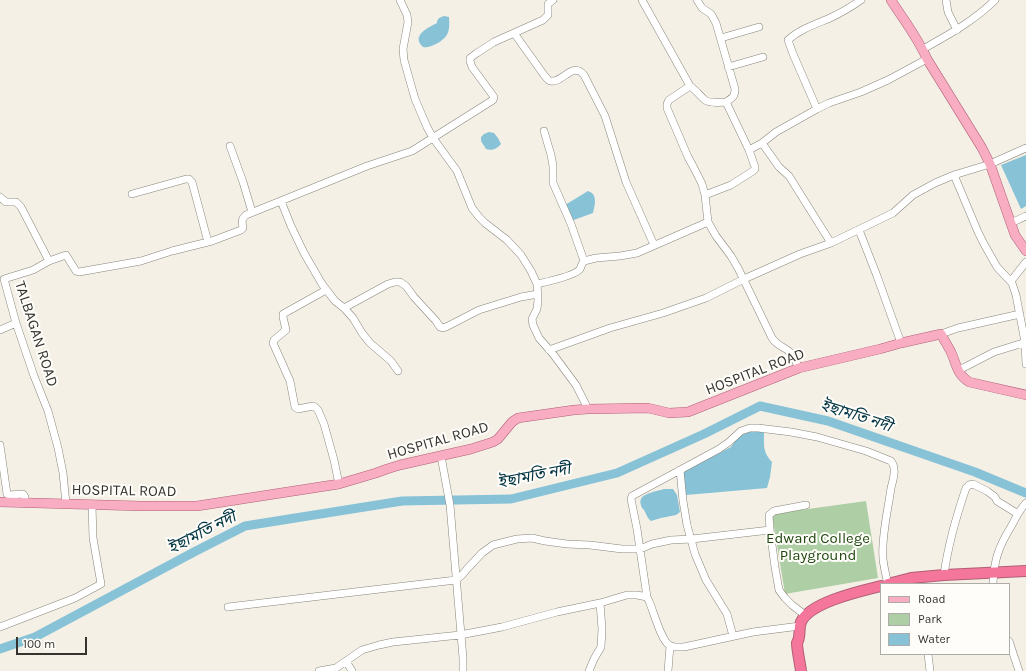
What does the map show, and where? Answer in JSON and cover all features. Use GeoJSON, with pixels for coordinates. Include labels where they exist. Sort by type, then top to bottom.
{"type":"FeatureCollection","features":[{"type":"Feature","properties":{"kind":"highway"},"geometry":{"type":"LineString","coordinates":[[896,583],[944,575],[1026,571]]}},
{"type":"Feature","properties":{"kind":"highway"},"geometry":{"type":"LineString","coordinates":[[806,671],[800,637],[801,621],[805,615],[813,609],[830,601],[880,586]]}},
{"type":"Feature","properties":{"kind":"highway"},"geometry":{"type":"LineString","coordinates":[[800,637],[797,643],[800,671]]}},
{"type":"Feature","properties":{"kind":"main road"},"geometry":{"type":"LineString","coordinates":[[891,0],[923,49],[927,60],[982,148],[990,164],[1015,235],[1026,251]]}},
{"type":"Feature","properties":{"kind":"main road"},"geometry":{"type":"LineString","coordinates":[[941,334],[962,377],[970,382],[1026,395]]}},
{"type":"Feature","properties":{"kind":"main road","name":"HOSPITAL ROAD"},"geometry":{"type":"LineString","coordinates":[[0,502],[164,507],[197,506],[339,484],[394,467],[493,442],[503,434],[512,422],[518,418],[588,408],[648,408],[669,413],[688,412],[799,368],[941,334]]}},
{"type":"Feature","properties":{"kind":"street"},"geometry":{"type":"LineString","coordinates":[[400,0],[407,15],[408,22],[403,49],[407,73],[415,99],[427,128],[457,171],[472,208],[485,223],[507,240],[521,255],[531,271],[537,284],[537,309],[532,319],[538,338],[576,385],[588,408]]}},
{"type":"Feature","properties":{"kind":"street"},"geometry":{"type":"LineString","coordinates":[[132,194],[189,179],[192,182],[208,242],[241,230],[243,228],[242,221],[244,217],[252,212],[367,166],[412,151],[493,100],[494,97],[471,65],[470,58],[494,42],[546,18],[548,15],[548,4],[552,0]]}},
{"type":"Feature","properties":{"kind":"street"},"geometry":{"type":"LineString","coordinates":[[642,0],[690,86],[709,102],[726,102],[733,98],[735,95],[735,89],[721,38],[714,18],[702,8],[697,0]]}},
{"type":"Feature","properties":{"kind":"street"},"geometry":{"type":"LineString","coordinates":[[817,108],[788,40],[812,25],[830,18],[861,0]]}},
{"type":"Feature","properties":{"kind":"street"},"geometry":{"type":"LineString","coordinates":[[946,0],[948,12],[957,30]]}},
{"type":"Feature","properties":{"kind":"street"},"geometry":{"type":"LineString","coordinates":[[923,49],[957,30],[996,0]]}},
{"type":"Feature","properties":{"kind":"street"},"geometry":{"type":"LineString","coordinates":[[721,38],[759,27]]}},
{"type":"Feature","properties":{"kind":"street"},"geometry":{"type":"LineString","coordinates":[[514,33],[549,81],[556,80],[573,70],[582,72],[584,75],[605,116],[626,182],[654,245]]}},
{"type":"Feature","properties":{"kind":"street"},"geometry":{"type":"LineString","coordinates":[[728,67],[763,57]]}},
{"type":"Feature","properties":{"kind":"street"},"geometry":{"type":"LineString","coordinates":[[749,150],[817,108],[861,92],[927,60]]}},
{"type":"Feature","properties":{"kind":"street"},"geometry":{"type":"LineString","coordinates":[[690,86],[669,100],[667,108],[688,158],[702,184],[705,195],[708,222],[716,236],[731,256],[744,279],[772,338],[778,345],[792,355],[799,368]]}},
{"type":"Feature","properties":{"kind":"street"},"geometry":{"type":"LineString","coordinates":[[705,195],[731,185],[755,169],[749,150],[726,102]]}},
{"type":"Feature","properties":{"kind":"street"},"geometry":{"type":"LineString","coordinates":[[537,284],[578,271],[584,261],[571,224],[553,183],[553,166],[544,131]]}},
{"type":"Feature","properties":{"kind":"street"},"geometry":{"type":"LineString","coordinates":[[762,143],[779,167],[789,176],[832,243]]}},
{"type":"Feature","properties":{"kind":"street"},"geometry":{"type":"LineString","coordinates":[[230,146],[252,212]]}},
{"type":"Feature","properties":{"kind":"street"},"geometry":{"type":"LineString","coordinates":[[549,350],[610,328],[663,313],[706,298],[800,254],[832,243],[859,230],[892,213],[913,195],[935,183],[990,164],[1026,148]]}},
{"type":"Feature","properties":{"kind":"street"},"geometry":{"type":"LineString","coordinates":[[954,176],[984,244],[997,267],[1011,281],[1016,295],[1026,342],[1026,364]]}},
{"type":"Feature","properties":{"kind":"street"},"geometry":{"type":"LineString","coordinates":[[0,197],[6,202],[16,202],[21,207],[49,261]]}},
{"type":"Feature","properties":{"kind":"street"},"geometry":{"type":"LineString","coordinates":[[281,201],[291,226],[307,258],[326,290],[335,302],[344,308],[353,318],[370,343],[391,361],[398,371]]}},
{"type":"Feature","properties":{"kind":"street"},"geometry":{"type":"LineString","coordinates":[[1010,223],[1026,216]]}},
{"type":"Feature","properties":{"kind":"street"},"geometry":{"type":"LineString","coordinates":[[584,261],[637,253],[708,222]]}},
{"type":"Feature","properties":{"kind":"street"},"geometry":{"type":"LineString","coordinates":[[859,230],[877,276],[900,343]]}},
{"type":"Feature","properties":{"kind":"street","name":"TALBAGAN ROAD"},"geometry":{"type":"LineString","coordinates":[[66,504],[64,473],[48,411],[34,376],[2,276],[33,270],[64,255],[66,255],[76,271],[79,272],[141,261],[208,242]]}},
{"type":"Feature","properties":{"kind":"street"},"geometry":{"type":"LineString","coordinates":[[1011,281],[1026,262]]}},
{"type":"Feature","properties":{"kind":"street"},"geometry":{"type":"LineString","coordinates":[[344,308],[388,284],[400,282],[406,286],[440,327],[443,328],[479,310],[521,297],[538,294]]}},
{"type":"Feature","properties":{"kind":"street"},"geometry":{"type":"LineString","coordinates":[[326,290],[283,314],[286,330],[274,340],[273,344],[290,381],[296,407],[298,409],[315,407],[318,410],[324,424],[339,484]]}},
{"type":"Feature","properties":{"kind":"street"},"geometry":{"type":"LineString","coordinates":[[941,334],[958,328],[1020,314]]}},
{"type":"Feature","properties":{"kind":"street"},"geometry":{"type":"LineString","coordinates":[[0,330],[16,323]]}},
{"type":"Feature","properties":{"kind":"street"},"geometry":{"type":"LineString","coordinates":[[958,369],[963,368],[994,352],[1026,342]]}},
{"type":"Feature","properties":{"kind":"street"},"geometry":{"type":"LineString","coordinates":[[800,626],[752,632],[684,647],[670,646],[664,638],[646,597],[640,549],[631,499],[632,496],[719,449],[730,442],[741,431],[750,428],[778,430],[817,437],[866,451],[891,461],[894,467],[883,546],[883,559],[888,583]]}},
{"type":"Feature","properties":{"kind":"street"},"geometry":{"type":"LineString","coordinates":[[0,445],[7,494],[23,494],[26,497],[25,503]]}},
{"type":"Feature","properties":{"kind":"street"},"geometry":{"type":"LineString","coordinates":[[441,456],[450,505],[463,671]]}},
{"type":"Feature","properties":{"kind":"street"},"geometry":{"type":"LineString","coordinates":[[680,470],[687,525],[695,554],[706,580],[727,614],[733,636]]}},
{"type":"Feature","properties":{"kind":"street"},"geometry":{"type":"LineString","coordinates":[[944,575],[957,516],[966,488],[969,484],[973,484],[987,491],[995,497],[997,502],[1018,514]]}},
{"type":"Feature","properties":{"kind":"street"},"geometry":{"type":"LineString","coordinates":[[993,583],[993,573],[1002,541],[1025,504]]}},
{"type":"Feature","properties":{"kind":"street"},"geometry":{"type":"LineString","coordinates":[[0,628],[87,592],[101,584],[93,538],[92,505]]}},
{"type":"Feature","properties":{"kind":"street"},"geometry":{"type":"LineString","coordinates":[[805,615],[792,605],[779,590],[769,515],[774,511],[806,506]]}},
{"type":"Feature","properties":{"kind":"street"},"geometry":{"type":"LineString","coordinates":[[228,607],[456,580],[482,553],[494,545],[517,540],[532,538],[567,544],[622,549],[640,549],[652,544],[671,540],[770,530]]}},
{"type":"Feature","properties":{"kind":"street"},"geometry":{"type":"LineString","coordinates":[[319,671],[336,668],[362,650],[379,645],[393,642],[460,635],[502,627],[627,595],[646,597]]}},
{"type":"Feature","properties":{"kind":"street"},"geometry":{"type":"LineString","coordinates":[[589,671],[600,647],[602,629],[600,603]]}},
{"type":"Feature","properties":{"kind":"street"},"geometry":{"type":"LineString","coordinates":[[1010,644],[1019,671]]}},
{"type":"Feature","properties":{"kind":"street"},"geometry":{"type":"LineString","coordinates":[[668,671],[670,646]]}},
{"type":"Feature","properties":{"kind":"street"},"geometry":{"type":"LineString","coordinates":[[928,655],[930,671]]}},
{"type":"Feature","properties":{"kind":"street"},"geometry":{"type":"LineString","coordinates":[[346,662],[352,671]]}},
{"type":"Feature","properties":{"kind":"green space","name":"Edward College Playground"},"geometry":{"type":"Polygon","coordinates":[[[866,501],[878,578],[785,594],[772,514],[866,501]]]}},
{"type":"Feature","properties":{"kind":"water"},"geometry":{"type":"Polygon","coordinates":[[[444,16],[449,17],[449,30],[444,39],[436,44],[423,47],[419,39],[422,33],[437,23],[439,18],[444,16]]]}},
{"type":"Feature","properties":{"kind":"water"},"geometry":{"type":"Polygon","coordinates":[[[489,132],[494,133],[501,144],[492,150],[486,149],[481,141],[481,137],[489,132]]]}},
{"type":"Feature","properties":{"kind":"water"},"geometry":{"type":"Polygon","coordinates":[[[1026,155],[1026,206],[1021,209],[1001,165],[1026,155]]]}},
{"type":"Feature","properties":{"kind":"water"},"geometry":{"type":"Polygon","coordinates":[[[588,191],[595,197],[593,213],[571,221],[565,205],[588,191]]]}},
{"type":"Feature","properties":{"kind":"water"},"geometry":{"type":"Polygon","coordinates":[[[757,430],[764,433],[765,449],[772,462],[767,488],[686,495],[682,473],[731,447],[737,438],[749,431],[757,430]]]}},
{"type":"Feature","properties":{"kind":"water"},"geometry":{"type":"Polygon","coordinates":[[[664,489],[673,489],[677,495],[680,512],[676,515],[651,521],[641,506],[642,498],[644,495],[664,489]]]}},
{"type":"Feature","properties":{"kind":"waterway","name":"ইছামতি নদী"},"geometry":{"type":"LineString","coordinates":[[0,649],[35,637],[245,526],[402,501],[511,499],[617,473],[704,434],[760,406],[828,421],[975,472],[1026,493]]}}]}
